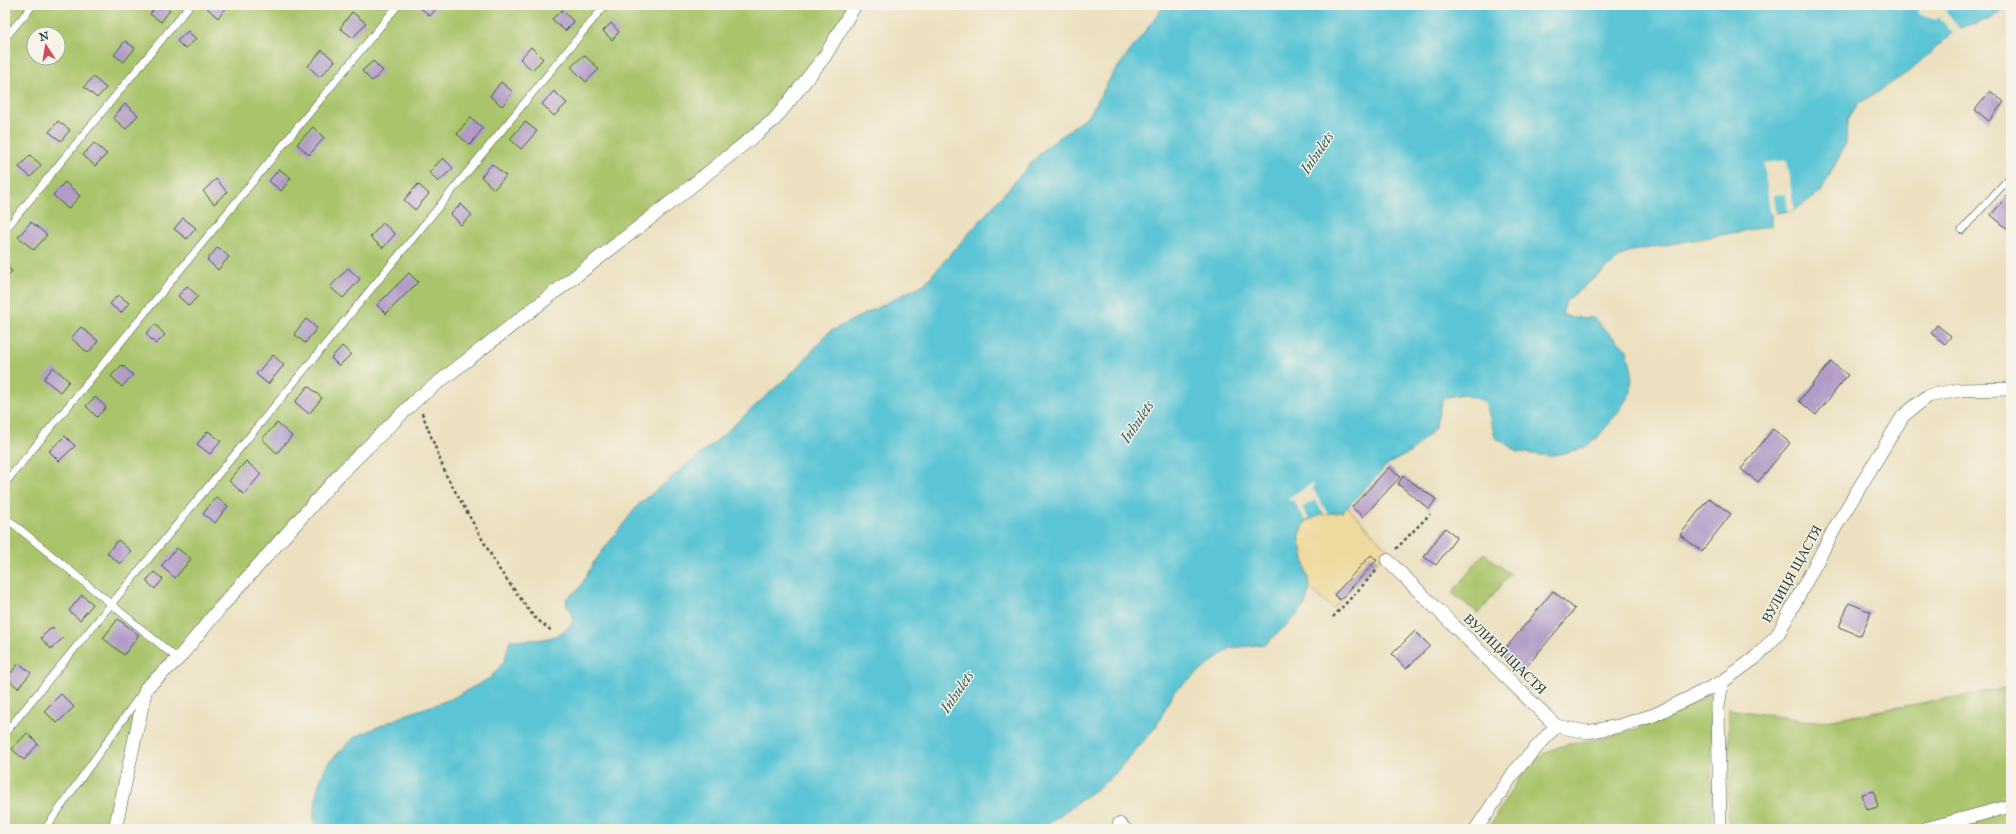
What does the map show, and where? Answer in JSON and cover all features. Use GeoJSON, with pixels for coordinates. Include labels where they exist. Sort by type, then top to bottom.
{"type":"FeatureCollection","features":[{"type":"Feature","properties":{"kind":"street"},"geometry":{"type":"LineString","coordinates":[[115,829],[146,688],[178,659],[220,608],[341,473],[417,399],[684,192],[775,119],[825,56],[856,5]]}},
{"type":"Feature","properties":{"kind":"street","name":"ВУЛИЦЯ ЩАСТЯ"},"geometry":{"type":"LineString","coordinates":[[1387,560],[1556,726],[1587,732],[1619,726],[1654,715],[1722,682],[1755,658],[1778,634],[1836,526],[1903,416],[1928,396],[1959,390],[2011,389]]}},
{"type":"Feature","properties":{"kind":"street"},"geometry":{"type":"LineString","coordinates":[[1720,829],[1718,707],[1722,682]]}},
{"type":"Feature","properties":{"kind":"street"},"geometry":{"type":"LineString","coordinates":[[1476,829],[1515,770],[1556,726]]}},
{"type":"Feature","properties":{"kind":"street"},"geometry":{"type":"LineString","coordinates":[[1925,829],[2011,806]]}},
{"type":"Feature","properties":{"kind":"lane"},"geometry":{"type":"LineString","coordinates":[[5,38],[33,5]]}},
{"type":"Feature","properties":{"kind":"lane"},"geometry":{"type":"LineString","coordinates":[[5,230],[190,5]]}},
{"type":"Feature","properties":{"kind":"lane"},"geometry":{"type":"LineString","coordinates":[[5,484],[398,5]]}},
{"type":"Feature","properties":{"kind":"lane"},"geometry":{"type":"LineString","coordinates":[[5,732],[605,5]]}},
{"type":"Feature","properties":{"kind":"lane"},"geometry":{"type":"LineString","coordinates":[[1962,230],[2011,176]]}},
{"type":"Feature","properties":{"kind":"lane"},"geometry":{"type":"LineString","coordinates":[[5,517],[178,659]]}},
{"type":"Feature","properties":{"kind":"lane"},"geometry":{"type":"LineString","coordinates":[[45,829],[146,688]]}},
{"type":"Feature","properties":{"kind":"path"},"geometry":{"type":"LineString","coordinates":[[417,399],[446,475],[499,569],[534,617],[553,632]]}},
{"type":"Feature","properties":{"kind":"green space"},"geometry":{"type":"Polygon","coordinates":[[[5,5],[855,5],[775,119],[417,399],[146,688],[115,829],[5,829],[5,5]]]}},
{"type":"Feature","properties":{"kind":"green space"},"geometry":{"type":"Polygon","coordinates":[[[1484,553],[1510,574],[1479,614],[1452,593],[1484,553]]]}},
{"type":"Feature","properties":{"kind":"green space"},"geometry":{"type":"Polygon","coordinates":[[[2011,687],[2011,829],[1728,829],[1729,709],[1815,722],[2011,687]]]}},
{"type":"Feature","properties":{"kind":"green space"},"geometry":{"type":"Polygon","coordinates":[[[1711,694],[1712,829],[1488,829],[1518,780],[1532,763],[1548,751],[1568,744],[1612,736],[1646,725],[1668,716],[1711,694]]]}},
{"type":"Feature","properties":{"kind":"sand"},"geometry":{"type":"Polygon","coordinates":[[[1348,507],[1388,550],[1333,609],[1310,588],[1299,536],[1306,521],[1309,519],[1324,514],[1343,512],[1348,507]]]}},
{"type":"Feature","properties":{"kind":"water","name":"Inhulets"},"geometry":{"type":"Polygon","coordinates":[[[1165,5],[2008,5],[1991,19],[1959,28],[1908,72],[1857,105],[1847,120],[1846,143],[1821,192],[1794,210],[1771,214],[1771,226],[1627,252],[1566,301],[1562,314],[1570,317],[1593,318],[1627,350],[1632,372],[1631,392],[1619,411],[1598,437],[1584,448],[1550,456],[1518,452],[1495,437],[1485,401],[1462,394],[1443,398],[1435,428],[1411,452],[1388,464],[1343,512],[1324,514],[1306,521],[1299,536],[1310,588],[1305,605],[1295,617],[1266,644],[1231,648],[1174,691],[1156,727],[1111,778],[1041,829],[314,829],[314,814],[318,787],[327,764],[355,737],[405,715],[451,699],[490,678],[504,662],[510,640],[545,639],[561,633],[568,627],[574,620],[567,605],[566,599],[580,588],[594,562],[639,504],[713,444],[796,369],[829,332],[924,284],[1042,151],[1090,114],[1112,75],[1165,5]]]}},
{"type":"Feature","properties":{"kind":"pier"},"geometry":{"type":"Polygon","coordinates":[[[1917,5],[1948,5],[1949,8],[1945,11],[1959,28],[1953,34],[1939,17],[1935,20],[1918,14],[1917,5]]]}},
{"type":"Feature","properties":{"kind":"pier"},"geometry":{"type":"Polygon","coordinates":[[[1787,160],[1794,210],[1788,211],[1786,194],[1774,195],[1776,213],[1770,214],[1764,163],[1787,160]]]}},
{"type":"Feature","properties":{"kind":"pier"},"geometry":{"type":"Polygon","coordinates":[[[1313,483],[1314,485],[1312,487],[1328,514],[1324,514],[1315,500],[1302,508],[1309,519],[1306,521],[1293,500],[1290,501],[1288,498],[1313,483]]]}},
{"type":"Feature","properties":{"kind":"building"},"geometry":{"type":"Polygon","coordinates":[[[157,5],[164,5],[170,10],[161,22],[150,14],[157,5]]]}},
{"type":"Feature","properties":{"kind":"building"},"geometry":{"type":"Polygon","coordinates":[[[210,5],[225,5],[227,7],[218,18],[207,8],[210,5]]]}},
{"type":"Feature","properties":{"kind":"building"},"geometry":{"type":"Polygon","coordinates":[[[417,5],[439,5],[430,16],[417,5]]]}},
{"type":"Feature","properties":{"kind":"building"},"geometry":{"type":"Polygon","coordinates":[[[562,10],[574,22],[565,31],[552,19],[562,10]]]}},
{"type":"Feature","properties":{"kind":"building"},"geometry":{"type":"Polygon","coordinates":[[[352,12],[366,23],[353,38],[340,28],[352,12]]]}},
{"type":"Feature","properties":{"kind":"building"},"geometry":{"type":"Polygon","coordinates":[[[611,23],[619,32],[612,40],[603,31],[611,23]]]}},
{"type":"Feature","properties":{"kind":"building"},"geometry":{"type":"Polygon","coordinates":[[[188,31],[196,39],[185,49],[177,41],[188,31]]]}},
{"type":"Feature","properties":{"kind":"building"},"geometry":{"type":"Polygon","coordinates":[[[125,41],[135,48],[124,62],[114,55],[125,41]]]}},
{"type":"Feature","properties":{"kind":"building"},"geometry":{"type":"Polygon","coordinates":[[[531,47],[543,59],[532,70],[520,59],[531,47]]]}},
{"type":"Feature","properties":{"kind":"building"},"geometry":{"type":"Polygon","coordinates":[[[322,50],[335,61],[320,77],[308,66],[322,50]]]}},
{"type":"Feature","properties":{"kind":"building"},"geometry":{"type":"Polygon","coordinates":[[[584,55],[599,69],[586,82],[571,67],[584,55]]]}},
{"type":"Feature","properties":{"kind":"building"},"geometry":{"type":"Polygon","coordinates":[[[373,61],[383,71],[372,81],[362,71],[373,61]]]}},
{"type":"Feature","properties":{"kind":"building"},"geometry":{"type":"Polygon","coordinates":[[[93,77],[106,88],[97,98],[84,87],[93,77]]]}},
{"type":"Feature","properties":{"kind":"building"},"geometry":{"type":"Polygon","coordinates":[[[501,82],[513,92],[502,106],[490,96],[501,82]]]}},
{"type":"Feature","properties":{"kind":"building"},"geometry":{"type":"Polygon","coordinates":[[[554,91],[567,103],[554,116],[542,104],[554,91]]]}},
{"type":"Feature","properties":{"kind":"building"},"geometry":{"type":"Polygon","coordinates":[[[1990,91],[2004,102],[1989,121],[1975,110],[1990,91]]]}},
{"type":"Feature","properties":{"kind":"building"},"geometry":{"type":"Polygon","coordinates":[[[125,104],[138,115],[126,129],[113,118],[125,104]]]}},
{"type":"Feature","properties":{"kind":"building"},"geometry":{"type":"Polygon","coordinates":[[[470,117],[483,128],[470,145],[457,134],[470,117]]]}},
{"type":"Feature","properties":{"kind":"building"},"geometry":{"type":"Polygon","coordinates":[[[58,121],[70,130],[61,141],[49,132],[58,121]]]}},
{"type":"Feature","properties":{"kind":"building"},"geometry":{"type":"Polygon","coordinates":[[[525,122],[537,131],[521,149],[510,139],[525,122]]]}},
{"type":"Feature","properties":{"kind":"building"},"geometry":{"type":"Polygon","coordinates":[[[313,127],[324,138],[309,155],[297,144],[313,127]]]}},
{"type":"Feature","properties":{"kind":"building"},"geometry":{"type":"Polygon","coordinates":[[[94,143],[107,154],[95,166],[83,155],[94,143]]]}},
{"type":"Feature","properties":{"kind":"building"},"geometry":{"type":"Polygon","coordinates":[[[30,155],[41,165],[31,177],[19,167],[30,155]]]}},
{"type":"Feature","properties":{"kind":"building"},"geometry":{"type":"Polygon","coordinates":[[[443,158],[453,168],[438,182],[429,172],[443,158]]]}},
{"type":"Feature","properties":{"kind":"building"},"geometry":{"type":"Polygon","coordinates":[[[492,164],[506,176],[494,189],[481,177],[492,164]]]}},
{"type":"Feature","properties":{"kind":"building"},"geometry":{"type":"Polygon","coordinates":[[[279,169],[291,178],[281,191],[269,181],[279,169]]]}},
{"type":"Feature","properties":{"kind":"building"},"geometry":{"type":"Polygon","coordinates":[[[216,179],[227,192],[214,204],[203,191],[216,179]]]}},
{"type":"Feature","properties":{"kind":"building"},"geometry":{"type":"Polygon","coordinates":[[[65,182],[80,196],[68,209],[53,195],[65,182]]]}},
{"type":"Feature","properties":{"kind":"building"},"geometry":{"type":"Polygon","coordinates":[[[418,184],[429,194],[415,210],[404,200],[418,184]]]}},
{"type":"Feature","properties":{"kind":"building"},"geometry":{"type":"Polygon","coordinates":[[[2011,191],[2011,229],[2010,231],[1991,215],[2011,191]]]}},
{"type":"Feature","properties":{"kind":"building"},"geometry":{"type":"Polygon","coordinates":[[[461,204],[472,215],[461,225],[451,214],[461,204]]]}},
{"type":"Feature","properties":{"kind":"building"},"geometry":{"type":"Polygon","coordinates":[[[183,218],[196,228],[187,239],[174,229],[183,218]]]}},
{"type":"Feature","properties":{"kind":"building"},"geometry":{"type":"Polygon","coordinates":[[[31,222],[47,235],[34,250],[18,237],[31,222]]]}},
{"type":"Feature","properties":{"kind":"building"},"geometry":{"type":"Polygon","coordinates":[[[383,223],[395,234],[383,248],[370,237],[383,223]]]}},
{"type":"Feature","properties":{"kind":"building"},"geometry":{"type":"Polygon","coordinates":[[[218,247],[229,257],[218,270],[207,260],[218,247]]]}},
{"type":"Feature","properties":{"kind":"building"},"geometry":{"type":"Polygon","coordinates":[[[5,265],[12,271],[5,279],[5,265]]]}},
{"type":"Feature","properties":{"kind":"building"},"geometry":{"type":"Polygon","coordinates":[[[348,268],[360,279],[343,298],[330,287],[348,268]]]}},
{"type":"Feature","properties":{"kind":"building"},"geometry":{"type":"Polygon","coordinates":[[[409,273],[418,282],[386,314],[377,305],[409,273]]]}},
{"type":"Feature","properties":{"kind":"building"},"geometry":{"type":"Polygon","coordinates":[[[187,286],[198,296],[189,306],[178,296],[187,286]]]}},
{"type":"Feature","properties":{"kind":"building"},"geometry":{"type":"Polygon","coordinates":[[[118,295],[129,303],[121,313],[110,304],[118,295]]]}},
{"type":"Feature","properties":{"kind":"building"},"geometry":{"type":"Polygon","coordinates":[[[306,319],[317,328],[305,343],[294,334],[306,319]]]}},
{"type":"Feature","properties":{"kind":"building"},"geometry":{"type":"Polygon","coordinates":[[[155,324],[165,335],[156,344],[146,334],[155,324]]]}},
{"type":"Feature","properties":{"kind":"building"},"geometry":{"type":"Polygon","coordinates":[[[1937,325],[1951,336],[1945,344],[1931,333],[1937,325]]]}},
{"type":"Feature","properties":{"kind":"building"},"geometry":{"type":"Polygon","coordinates":[[[81,327],[98,341],[88,353],[71,338],[81,327]]]}},
{"type":"Feature","properties":{"kind":"building"},"geometry":{"type":"Polygon","coordinates":[[[342,346],[351,354],[339,366],[331,358],[342,346]]]}},
{"type":"Feature","properties":{"kind":"building"},"geometry":{"type":"Polygon","coordinates":[[[273,355],[284,365],[268,384],[256,374],[273,355]]]}},
{"type":"Feature","properties":{"kind":"building"},"geometry":{"type":"Polygon","coordinates":[[[1831,362],[1848,375],[1816,415],[1799,401],[1831,362]]]}},
{"type":"Feature","properties":{"kind":"building"},"geometry":{"type":"Polygon","coordinates":[[[122,365],[133,375],[122,387],[111,376],[122,365]]]}},
{"type":"Feature","properties":{"kind":"building"},"geometry":{"type":"Polygon","coordinates":[[[53,367],[69,381],[60,392],[44,379],[53,367]]]}},
{"type":"Feature","properties":{"kind":"building"},"geometry":{"type":"Polygon","coordinates":[[[308,386],[322,398],[309,414],[295,402],[308,386]]]}},
{"type":"Feature","properties":{"kind":"building"},"geometry":{"type":"Polygon","coordinates":[[[95,397],[106,407],[97,417],[86,406],[95,397]]]}},
{"type":"Feature","properties":{"kind":"building"},"geometry":{"type":"Polygon","coordinates":[[[277,423],[292,436],[277,453],[262,439],[277,423]]]}},
{"type":"Feature","properties":{"kind":"building"},"geometry":{"type":"Polygon","coordinates":[[[1773,429],[1790,443],[1758,482],[1741,469],[1773,429]]]}},
{"type":"Feature","properties":{"kind":"building"},"geometry":{"type":"Polygon","coordinates":[[[208,431],[221,441],[210,454],[197,444],[208,431]]]}},
{"type":"Feature","properties":{"kind":"building"},"geometry":{"type":"Polygon","coordinates":[[[65,436],[75,446],[59,461],[49,451],[65,436]]]}},
{"type":"Feature","properties":{"kind":"building"},"geometry":{"type":"Polygon","coordinates":[[[246,461],[261,474],[244,494],[229,481],[246,461]]]}},
{"type":"Feature","properties":{"kind":"building"},"geometry":{"type":"Polygon","coordinates":[[[1389,467],[1400,477],[1363,517],[1352,507],[1389,467]]]}},
{"type":"Feature","properties":{"kind":"building"},"geometry":{"type":"Polygon","coordinates":[[[1403,476],[1436,499],[1429,509],[1398,484],[1403,476]]]}},
{"type":"Feature","properties":{"kind":"building"},"geometry":{"type":"Polygon","coordinates":[[[216,497],[228,506],[215,523],[203,514],[216,497]]]}},
{"type":"Feature","properties":{"kind":"building"},"geometry":{"type":"Polygon","coordinates":[[[1709,498],[1731,514],[1702,551],[1680,535],[1709,498]]]}},
{"type":"Feature","properties":{"kind":"building"},"geometry":{"type":"Polygon","coordinates":[[[1445,528],[1457,537],[1436,565],[1424,557],[1445,528]]]}},
{"type":"Feature","properties":{"kind":"building"},"geometry":{"type":"Polygon","coordinates":[[[118,540],[131,551],[120,564],[107,553],[118,540]]]}},
{"type":"Feature","properties":{"kind":"building"},"geometry":{"type":"Polygon","coordinates":[[[177,548],[191,559],[175,578],[161,566],[177,548]]]}},
{"type":"Feature","properties":{"kind":"building"},"geometry":{"type":"Polygon","coordinates":[[[1371,555],[1377,560],[1340,600],[1334,595],[1371,555]]]}},
{"type":"Feature","properties":{"kind":"building"},"geometry":{"type":"Polygon","coordinates":[[[154,572],[163,579],[155,589],[146,581],[154,572]]]}},
{"type":"Feature","properties":{"kind":"building"},"geometry":{"type":"Polygon","coordinates":[[[1553,591],[1575,609],[1522,672],[1501,654],[1553,591]]]}},
{"type":"Feature","properties":{"kind":"building"},"geometry":{"type":"Polygon","coordinates":[[[82,595],[93,604],[80,620],[69,611],[82,595]]]}},
{"type":"Feature","properties":{"kind":"building"},"geometry":{"type":"Polygon","coordinates":[[[1849,603],[1871,612],[1861,636],[1839,627],[1849,603]]]}},
{"type":"Feature","properties":{"kind":"building"},"geometry":{"type":"Polygon","coordinates":[[[118,619],[139,635],[124,655],[103,638],[118,619]]]}},
{"type":"Feature","properties":{"kind":"building"},"geometry":{"type":"Polygon","coordinates":[[[52,627],[63,638],[51,649],[41,638],[52,627]]]}},
{"type":"Feature","properties":{"kind":"building"},"geometry":{"type":"Polygon","coordinates":[[[1415,631],[1430,646],[1406,669],[1392,654],[1415,631]]]}},
{"type":"Feature","properties":{"kind":"building"},"geometry":{"type":"Polygon","coordinates":[[[19,663],[31,673],[18,688],[7,678],[19,663]]]}},
{"type":"Feature","properties":{"kind":"building"},"geometry":{"type":"Polygon","coordinates":[[[61,694],[74,707],[57,723],[44,711],[61,694]]]}},
{"type":"Feature","properties":{"kind":"building"},"geometry":{"type":"Polygon","coordinates":[[[27,733],[38,744],[24,760],[12,749],[27,733]]]}},
{"type":"Feature","properties":{"kind":"building"},"geometry":{"type":"Polygon","coordinates":[[[1874,791],[1878,807],[1866,810],[1862,794],[1874,791]]]}}]}
